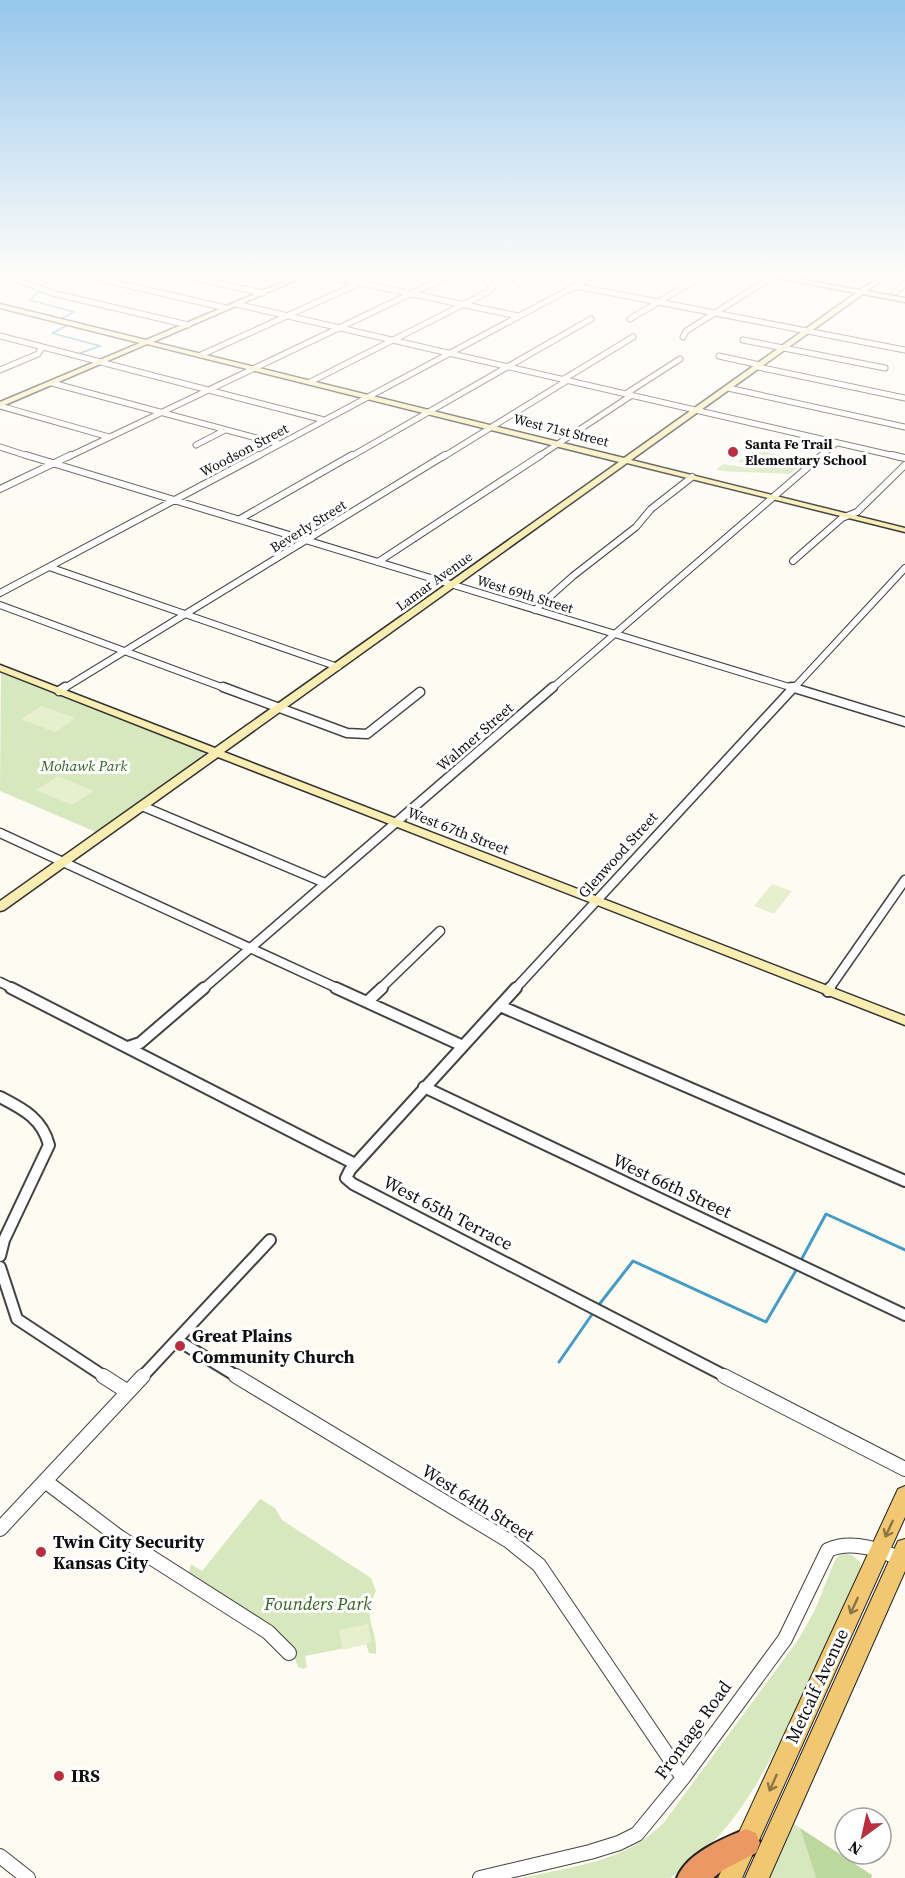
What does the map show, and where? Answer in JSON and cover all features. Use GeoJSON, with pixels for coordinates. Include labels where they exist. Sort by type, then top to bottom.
{"type":"FeatureCollection","features":[{"type":"Feature","properties":{"kind":"highway"},"geometry":{"type":"LineString","coordinates":[[691,1878],[713,1860],[746,1843]]}},
{"type":"Feature","properties":{"kind":"main road","name":"Metcalf Avenue"},"geometry":{"type":"LineString","coordinates":[[730,1878],[905,1495]]}},
{"type":"Feature","properties":{"kind":"main road","name":"Metcalf Avenue"},"geometry":{"type":"LineString","coordinates":[[757,1878],[903,1556]]}},
{"type":"Feature","properties":{"kind":"street"},"geometry":{"type":"LineString","coordinates":[[0,368],[15,364]]}},
{"type":"Feature","properties":{"kind":"street"},"geometry":{"type":"LineString","coordinates":[[0,406],[98,364]]}},
{"type":"Feature","properties":{"kind":"street"},"geometry":{"type":"LineString","coordinates":[[108,364],[324,420]]}},
{"type":"Feature","properties":{"kind":"street","name":"West 71st Street"},"geometry":{"type":"LineString","coordinates":[[236,364],[905,530]]}},
{"type":"Feature","properties":{"kind":"street"},"geometry":{"type":"LineString","coordinates":[[0,489],[263,364]]}},
{"type":"Feature","properties":{"kind":"street"},"geometry":{"type":"LineString","coordinates":[[309,382],[346,364]]}},
{"type":"Feature","properties":{"kind":"street","name":"Woodson Street"},"geometry":{"type":"LineString","coordinates":[[0,593],[429,364]]}},
{"type":"Feature","properties":{"kind":"street"},"geometry":{"type":"LineString","coordinates":[[497,364],[905,458]]}},
{"type":"Feature","properties":{"kind":"street"},"geometry":{"type":"LineString","coordinates":[[240,519],[512,364]]}},
{"type":"Feature","properties":{"kind":"street","name":"Beverly Street"},"geometry":{"type":"LineString","coordinates":[[59,691],[492,427],[591,364]]}},
{"type":"Feature","properties":{"kind":"street"},"geometry":{"type":"LineString","coordinates":[[378,562],[558,444],[673,364]]}},
{"type":"Feature","properties":{"kind":"street"},"geometry":{"type":"LineString","coordinates":[[750,364],[905,398]]}},
{"type":"Feature","properties":{"kind":"street","name":"Lamar Avenue"},"geometry":{"type":"LineString","coordinates":[[0,907],[762,364]]}},
{"type":"Feature","properties":{"kind":"street"},"geometry":{"type":"LineString","coordinates":[[863,364],[885,368]]}},
{"type":"Feature","properties":{"kind":"street"},"geometry":{"type":"LineString","coordinates":[[52,383],[279,444]]}},
{"type":"Feature","properties":{"kind":"street"},"geometry":{"type":"LineString","coordinates":[[728,388],[905,427]]}},
{"type":"Feature","properties":{"kind":"street"},"geometry":{"type":"LineString","coordinates":[[0,406],[109,437]]}},
{"type":"Feature","properties":{"kind":"street"},"geometry":{"type":"LineString","coordinates":[[196,445],[225,430]]}},
{"type":"Feature","properties":{"kind":"street","name":"Walmer Street"},"geometry":{"type":"LineString","coordinates":[[128,1047],[140,1042],[836,443]]}},
{"type":"Feature","properties":{"kind":"street","name":"West 69th Street"},"geometry":{"type":"LineString","coordinates":[[0,447],[905,722]]}},
{"type":"Feature","properties":{"kind":"street"},"geometry":{"type":"LineString","coordinates":[[794,561],[843,518],[856,512],[905,465]]}},
{"type":"Feature","properties":{"kind":"street"},"geometry":{"type":"LineString","coordinates":[[535,610],[573,576],[636,527],[651,509],[692,477]]}},
{"type":"Feature","properties":{"kind":"street"},"geometry":{"type":"LineString","coordinates":[[50,567],[338,667]]}},
{"type":"Feature","properties":{"kind":"street","name":"Glenwood Street"},"geometry":{"type":"LineString","coordinates":[[355,1164],[905,568]]}},
{"type":"Feature","properties":{"kind":"street"},"geometry":{"type":"LineString","coordinates":[[0,605],[347,733],[358,735],[374,729],[420,692]]}},
{"type":"Feature","properties":{"kind":"street","name":"West 67th Street"},"geometry":{"type":"LineString","coordinates":[[0,669],[905,1021]]}},
{"type":"Feature","properties":{"kind":"street"},"geometry":{"type":"LineString","coordinates":[[142,806],[325,883]]}},
{"type":"Feature","properties":{"kind":"street"},"geometry":{"type":"LineString","coordinates":[[0,833],[464,1046]]}},
{"type":"Feature","properties":{"kind":"street"},"geometry":{"type":"LineString","coordinates":[[828,991],[905,880]]}},
{"type":"Feature","properties":{"kind":"street"},"geometry":{"type":"LineString","coordinates":[[367,1002],[440,931]]}},
{"type":"Feature","properties":{"kind":"street"},"geometry":{"type":"LineString","coordinates":[[0,982],[355,1164]]}},
{"type":"Feature","properties":{"kind":"street"},"geometry":{"type":"LineString","coordinates":[[500,1005],[905,1181]]}},
{"type":"Feature","properties":{"kind":"street","name":"West 66th Street"},"geometry":{"type":"LineString","coordinates":[[424,1087],[905,1315]]}},
{"type":"Feature","properties":{"kind":"street"},"geometry":{"type":"LineString","coordinates":[[0,1097],[38,1118],[46,1130],[49,1145],[4,1240],[0,1256]]}},
{"type":"Feature","properties":{"kind":"street","name":"West 65th Terrace"},"geometry":{"type":"LineString","coordinates":[[355,1164],[346,1178],[353,1184],[905,1469]]}},
{"type":"Feature","properties":{"kind":"street"},"geometry":{"type":"LineString","coordinates":[[0,1529],[270,1240]]}},
{"type":"Feature","properties":{"kind":"street"},"geometry":{"type":"LineString","coordinates":[[0,1267],[17,1319],[128,1392]]}},
{"type":"Feature","properties":{"kind":"street","name":"West 64th Street"},"geometry":{"type":"LineString","coordinates":[[177,1340],[509,1542],[539,1565],[683,1778]]}},
{"type":"Feature","properties":{"kind":"street"},"geometry":{"type":"LineString","coordinates":[[45,1481],[119,1537],[268,1632],[288,1653]]}},
{"type":"Feature","properties":{"kind":"street","name":"Frontage Road"},"geometry":{"type":"LineString","coordinates":[[480,1878],[618,1843],[637,1834],[683,1778],[785,1639],[828,1550],[844,1544],[878,1553],[903,1556]]}},
{"type":"Feature","properties":{"kind":"street"},"geometry":{"type":"LineString","coordinates":[[0,1856],[28,1878]]}},
{"type":"Feature","properties":{"kind":"green space"},"geometry":{"type":"Polygon","coordinates":[[[754,449],[800,461],[799,466],[790,474],[716,470],[723,464],[744,467],[749,463],[738,462],[742,458],[752,461],[761,453],[749,452],[754,449]]]}},
{"type":"Feature","properties":{"kind":"green space","name":"Mohawk Park"},"geometry":{"type":"Polygon","coordinates":[[[1,674],[202,751],[205,755],[98,833],[0,791],[1,674]]]}},
{"type":"Feature","properties":{"kind":"green space"},"geometry":{"type":"Polygon","coordinates":[[[41,706],[76,718],[55,732],[21,719],[41,706]]]}},
{"type":"Feature","properties":{"kind":"green space"},"geometry":{"type":"Polygon","coordinates":[[[58,776],[93,791],[72,805],[36,790],[58,776]]]}},
{"type":"Feature","properties":{"kind":"green space"},"geometry":{"type":"Polygon","coordinates":[[[772,884],[792,891],[774,914],[754,906],[772,884]]]}},
{"type":"Feature","properties":{"kind":"green space","name":"Founders Park"},"geometry":{"type":"Polygon","coordinates":[[[260,1499],[275,1508],[282,1520],[371,1578],[376,1591],[370,1617],[376,1654],[369,1653],[366,1644],[305,1656],[307,1667],[303,1669],[298,1667],[291,1648],[223,1594],[199,1581],[189,1572],[191,1564],[202,1571],[260,1499]]]}},
{"type":"Feature","properties":{"kind":"green space"},"geometry":{"type":"Polygon","coordinates":[[[845,1554],[852,1555],[860,1562],[861,1570],[834,1632],[795,1712],[750,1794],[723,1831],[708,1847],[670,1878],[522,1878],[580,1866],[617,1854],[650,1835],[665,1821],[798,1640],[814,1612],[835,1560],[845,1554]]]}},
{"type":"Feature","properties":{"kind":"green space"},"geometry":{"type":"Polygon","coordinates":[[[368,1624],[371,1640],[366,1644],[343,1650],[339,1630],[368,1624]]]}},
{"type":"Feature","properties":{"kind":"green space"},"geometry":{"type":"Polygon","coordinates":[[[793,1823],[800,1828],[816,1878],[769,1878],[793,1823]]]}},
{"type":"Feature","properties":{"kind":"green space"},"geometry":{"type":"Polygon","coordinates":[[[800,1828],[833,1850],[833,1866],[858,1866],[872,1875],[871,1878],[816,1878],[800,1828]]]}},
{"type":"Feature","properties":{"kind":"waterway"},"geometry":{"type":"LineString","coordinates":[[800,1262],[826,1214],[905,1250]]}},
{"type":"Feature","properties":{"kind":"waterway"},"geometry":{"type":"LineString","coordinates":[[598,1306],[633,1261],[766,1322],[798,1267]]}},
{"type":"Feature","properties":{"kind":"waterway"},"geometry":{"type":"LineString","coordinates":[[559,1362],[593,1313]]}},
{"type":"Feature","properties":{"kind":"place","name":"Santa Fe Trail Elementary School"},"geometry":{"type":"Point","coordinates":[733,452]}},
{"type":"Feature","properties":{"kind":"place","name":"Great Plains Community Church"},"geometry":{"type":"Point","coordinates":[180,1346]}},
{"type":"Feature","properties":{"kind":"place","name":"Twin City Security Kansas City"},"geometry":{"type":"Point","coordinates":[41,1552]}},
{"type":"Feature","properties":{"kind":"place","name":"IRS"},"geometry":{"type":"Point","coordinates":[59,1776]}}]}
